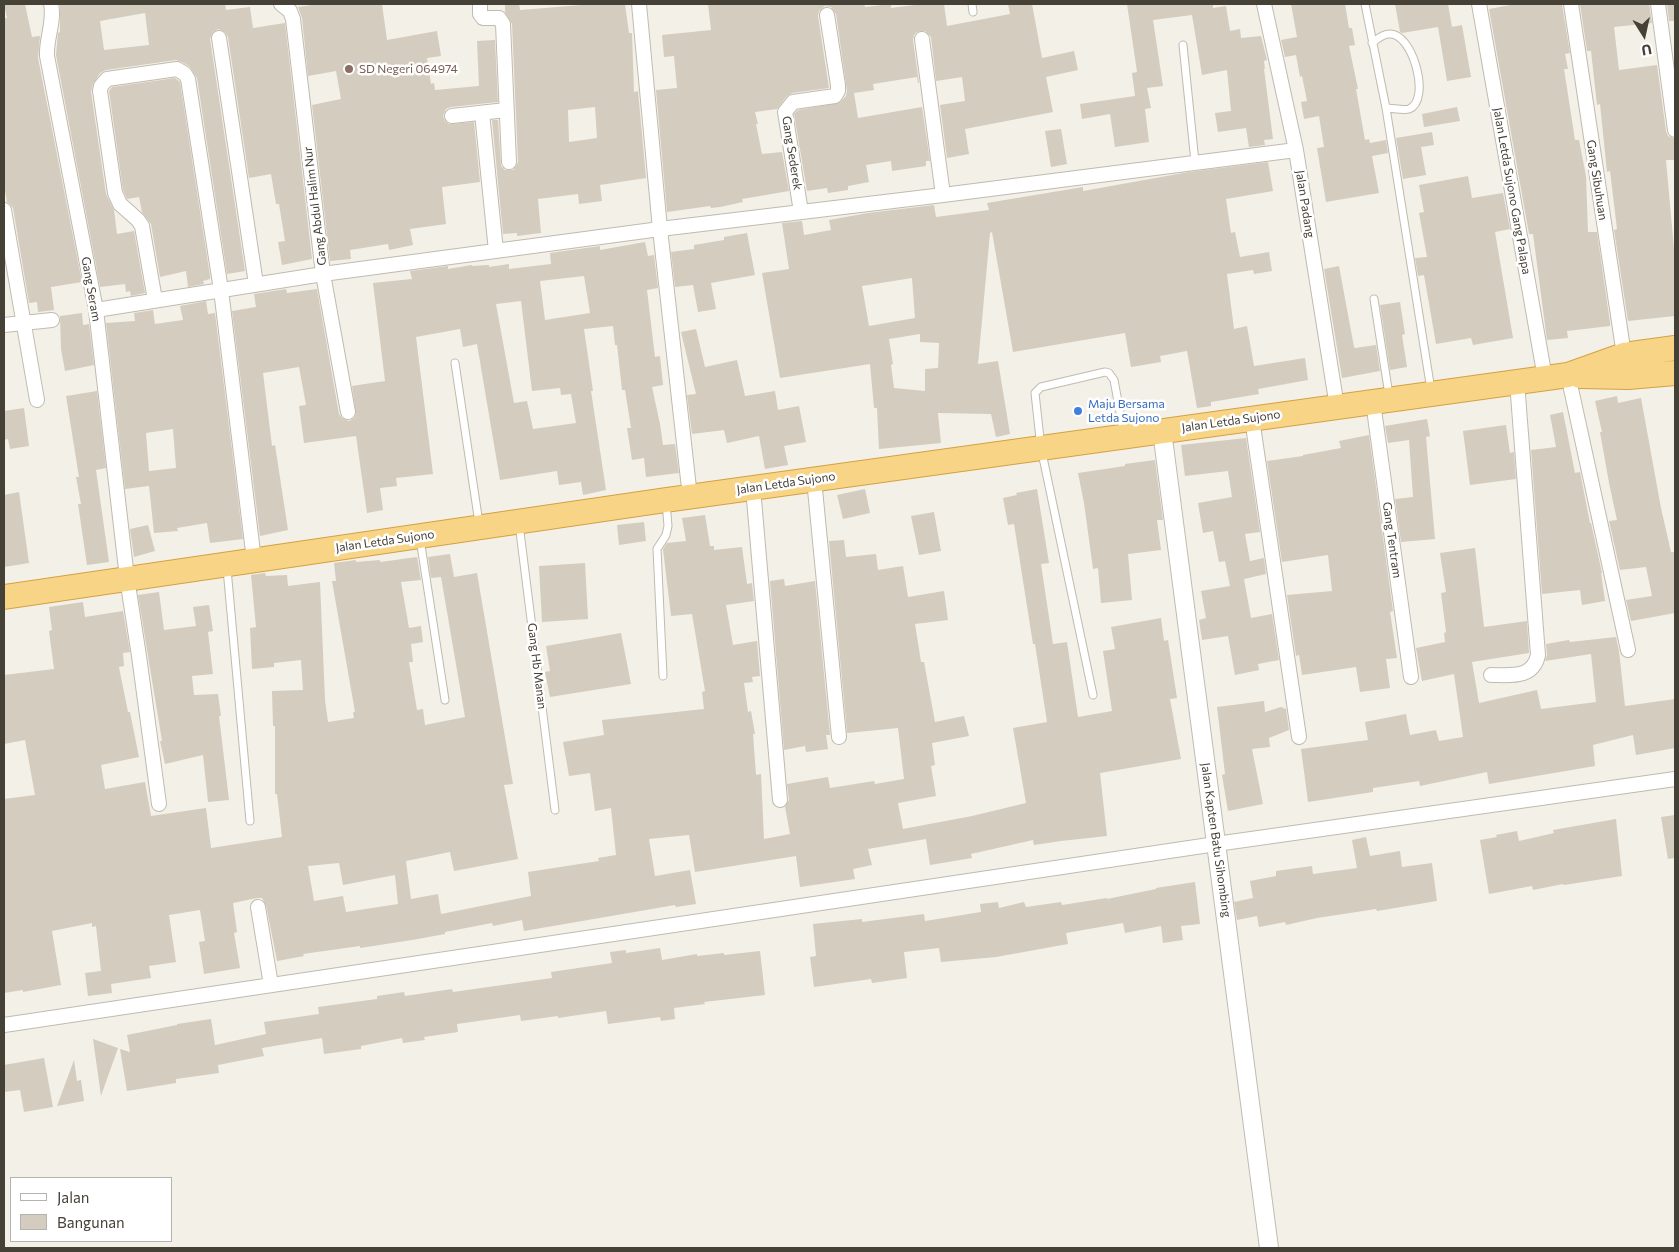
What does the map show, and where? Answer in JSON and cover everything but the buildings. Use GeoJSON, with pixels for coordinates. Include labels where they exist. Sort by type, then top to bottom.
{"type":"FeatureCollection","features":[{"type":"Feature","properties":{"kind":"highway","name":"Jalan Letda Sujono"},"geometry":{"type":"LineString","coordinates":[[4,597],[690,496],[1545,378],[1568,375],[1585,377],[1626,366],[1675,348]]}},
{"type":"Feature","properties":{"kind":"highway","name":"Jalan Letda Sujono"},"geometry":{"type":"LineString","coordinates":[[1626,366],[1675,373]]}},
{"type":"Feature","properties":{"kind":"street","name":"Gang Seram"},"geometry":{"type":"LineString","coordinates":[[51,4],[52,13],[47,42],[47,56],[96,310],[127,578],[159,804]]}},
{"type":"Feature","properties":{"kind":"street","name":"Gang Abdul Halim Nur"},"geometry":{"type":"LineString","coordinates":[[281,4],[290,11],[293,19],[323,274],[348,412]]}},
{"type":"Feature","properties":{"kind":"street"},"geometry":{"type":"LineString","coordinates":[[480,4],[480,14],[483,18],[499,18],[503,24],[509,162]]}},
{"type":"Feature","properties":{"kind":"street"},"geometry":{"type":"LineString","coordinates":[[639,4],[660,229],[690,496]]}},
{"type":"Feature","properties":{"kind":"street","name":"Jalan Padang"},"geometry":{"type":"LineString","coordinates":[[1264,4],[1296,150],[1337,407]]}},
{"type":"Feature","properties":{"kind":"street","name":"Jalan Letda Sujono Gang Palapa"},"geometry":{"type":"LineString","coordinates":[[1479,4],[1545,378]]}},
{"type":"Feature","properties":{"kind":"street","name":"Gang Sibuhuan"},"geometry":{"type":"LineString","coordinates":[[1571,4],[1626,366]]}},
{"type":"Feature","properties":{"kind":"street"},"geometry":{"type":"LineString","coordinates":[[1658,4],[1675,130]]}},
{"type":"Feature","properties":{"kind":"street","name":"Gang Sederek"},"geometry":{"type":"LineString","coordinates":[[801,212],[785,112],[793,102],[835,96],[837,94],[838,85],[827,15]]}},
{"type":"Feature","properties":{"kind":"street"},"geometry":{"type":"LineString","coordinates":[[219,38],[256,284]]}},
{"type":"Feature","properties":{"kind":"street"},"geometry":{"type":"LineString","coordinates":[[922,39],[943,195]]}},
{"type":"Feature","properties":{"kind":"street"},"geometry":{"type":"LineString","coordinates":[[154,300],[142,226],[120,204],[115,192],[100,91],[101,86],[107,79],[170,70],[181,71],[188,79],[222,290],[254,560]]}},
{"type":"Feature","properties":{"kind":"street"},"geometry":{"type":"LineString","coordinates":[[452,116],[506,110]]}},
{"type":"Feature","properties":{"kind":"street"},"geometry":{"type":"LineString","coordinates":[[482,113],[496,251]]}},
{"type":"Feature","properties":{"kind":"street"},"geometry":{"type":"LineString","coordinates":[[96,310],[323,274],[660,229],[1296,150]]}},
{"type":"Feature","properties":{"kind":"street"},"geometry":{"type":"LineString","coordinates":[[4,210],[37,400]]}},
{"type":"Feature","properties":{"kind":"street"},"geometry":{"type":"LineString","coordinates":[[4,325],[52,320]]}},
{"type":"Feature","properties":{"kind":"street"},"geometry":{"type":"LineString","coordinates":[[1568,375],[1628,650]]}},
{"type":"Feature","properties":{"kind":"street"},"geometry":{"type":"LineString","coordinates":[[1491,675],[1522,675],[1534,664],[1538,655],[1516,382]]}},
{"type":"Feature","properties":{"kind":"street","name":"Gang Tentram"},"geometry":{"type":"LineString","coordinates":[[1381,401],[1411,678]]}},
{"type":"Feature","properties":{"kind":"street"},"geometry":{"type":"LineString","coordinates":[[1252,418],[1299,737]]}},
{"type":"Feature","properties":{"kind":"street","name":"Jalan Kapten Batu Sihombing"},"geometry":{"type":"LineString","coordinates":[[1162,431],[1270,1248]]}},
{"type":"Feature","properties":{"kind":"street"},"geometry":{"type":"LineString","coordinates":[[814,479],[839,737]]}},
{"type":"Feature","properties":{"kind":"street"},"geometry":{"type":"LineString","coordinates":[[753,488],[780,800]]}},
{"type":"Feature","properties":{"kind":"street"},"geometry":{"type":"LineString","coordinates":[[4,1025],[1216,844],[1675,779]]}},
{"type":"Feature","properties":{"kind":"street"},"geometry":{"type":"LineString","coordinates":[[258,907],[271,986]]}},
{"type":"Feature","properties":{"kind":"lane"},"geometry":{"type":"LineString","coordinates":[[1365,4],[1386,108],[1431,394]]}},
{"type":"Feature","properties":{"kind":"lane"},"geometry":{"type":"LineString","coordinates":[[1372,43],[1382,35],[1395,34],[1408,47],[1418,77],[1419,96],[1412,108],[1407,110],[1386,108]]}},
{"type":"Feature","properties":{"kind":"lane"},"geometry":{"type":"LineString","coordinates":[[1183,45],[1195,162]]}},
{"type":"Feature","properties":{"kind":"lane"},"geometry":{"type":"LineString","coordinates":[[1374,300],[1381,401]]}},
{"type":"Feature","properties":{"kind":"lane"},"geometry":{"type":"LineString","coordinates":[[455,363],[480,527]]}},
{"type":"Feature","properties":{"kind":"lane"},"geometry":{"type":"LineString","coordinates":[[1093,695],[1041,448],[1035,396],[1037,390],[1041,387],[1105,372],[1111,375],[1114,380],[1124,436]]}},
{"type":"Feature","properties":{"kind":"lane"},"geometry":{"type":"LineString","coordinates":[[663,676],[657,549],[666,535],[668,526],[666,500]]}},
{"type":"Feature","properties":{"kind":"lane","name":"Gang Hb Manan"},"geometry":{"type":"LineString","coordinates":[[519,521],[555,810]]}},
{"type":"Feature","properties":{"kind":"lane"},"geometry":{"type":"LineString","coordinates":[[419,536],[446,700]]}},
{"type":"Feature","properties":{"kind":"lane"},"geometry":{"type":"LineString","coordinates":[[227,564],[250,821]]}},
{"type":"Feature","properties":{"kind":"place","name":"SD Negeri 064974"},"geometry":{"type":"Point","coordinates":[349,69]}},
{"type":"Feature","properties":{"kind":"place","name":"Maju Bersama Letda Sujono"},"geometry":{"type":"Point","coordinates":[1078,411]}}]}
